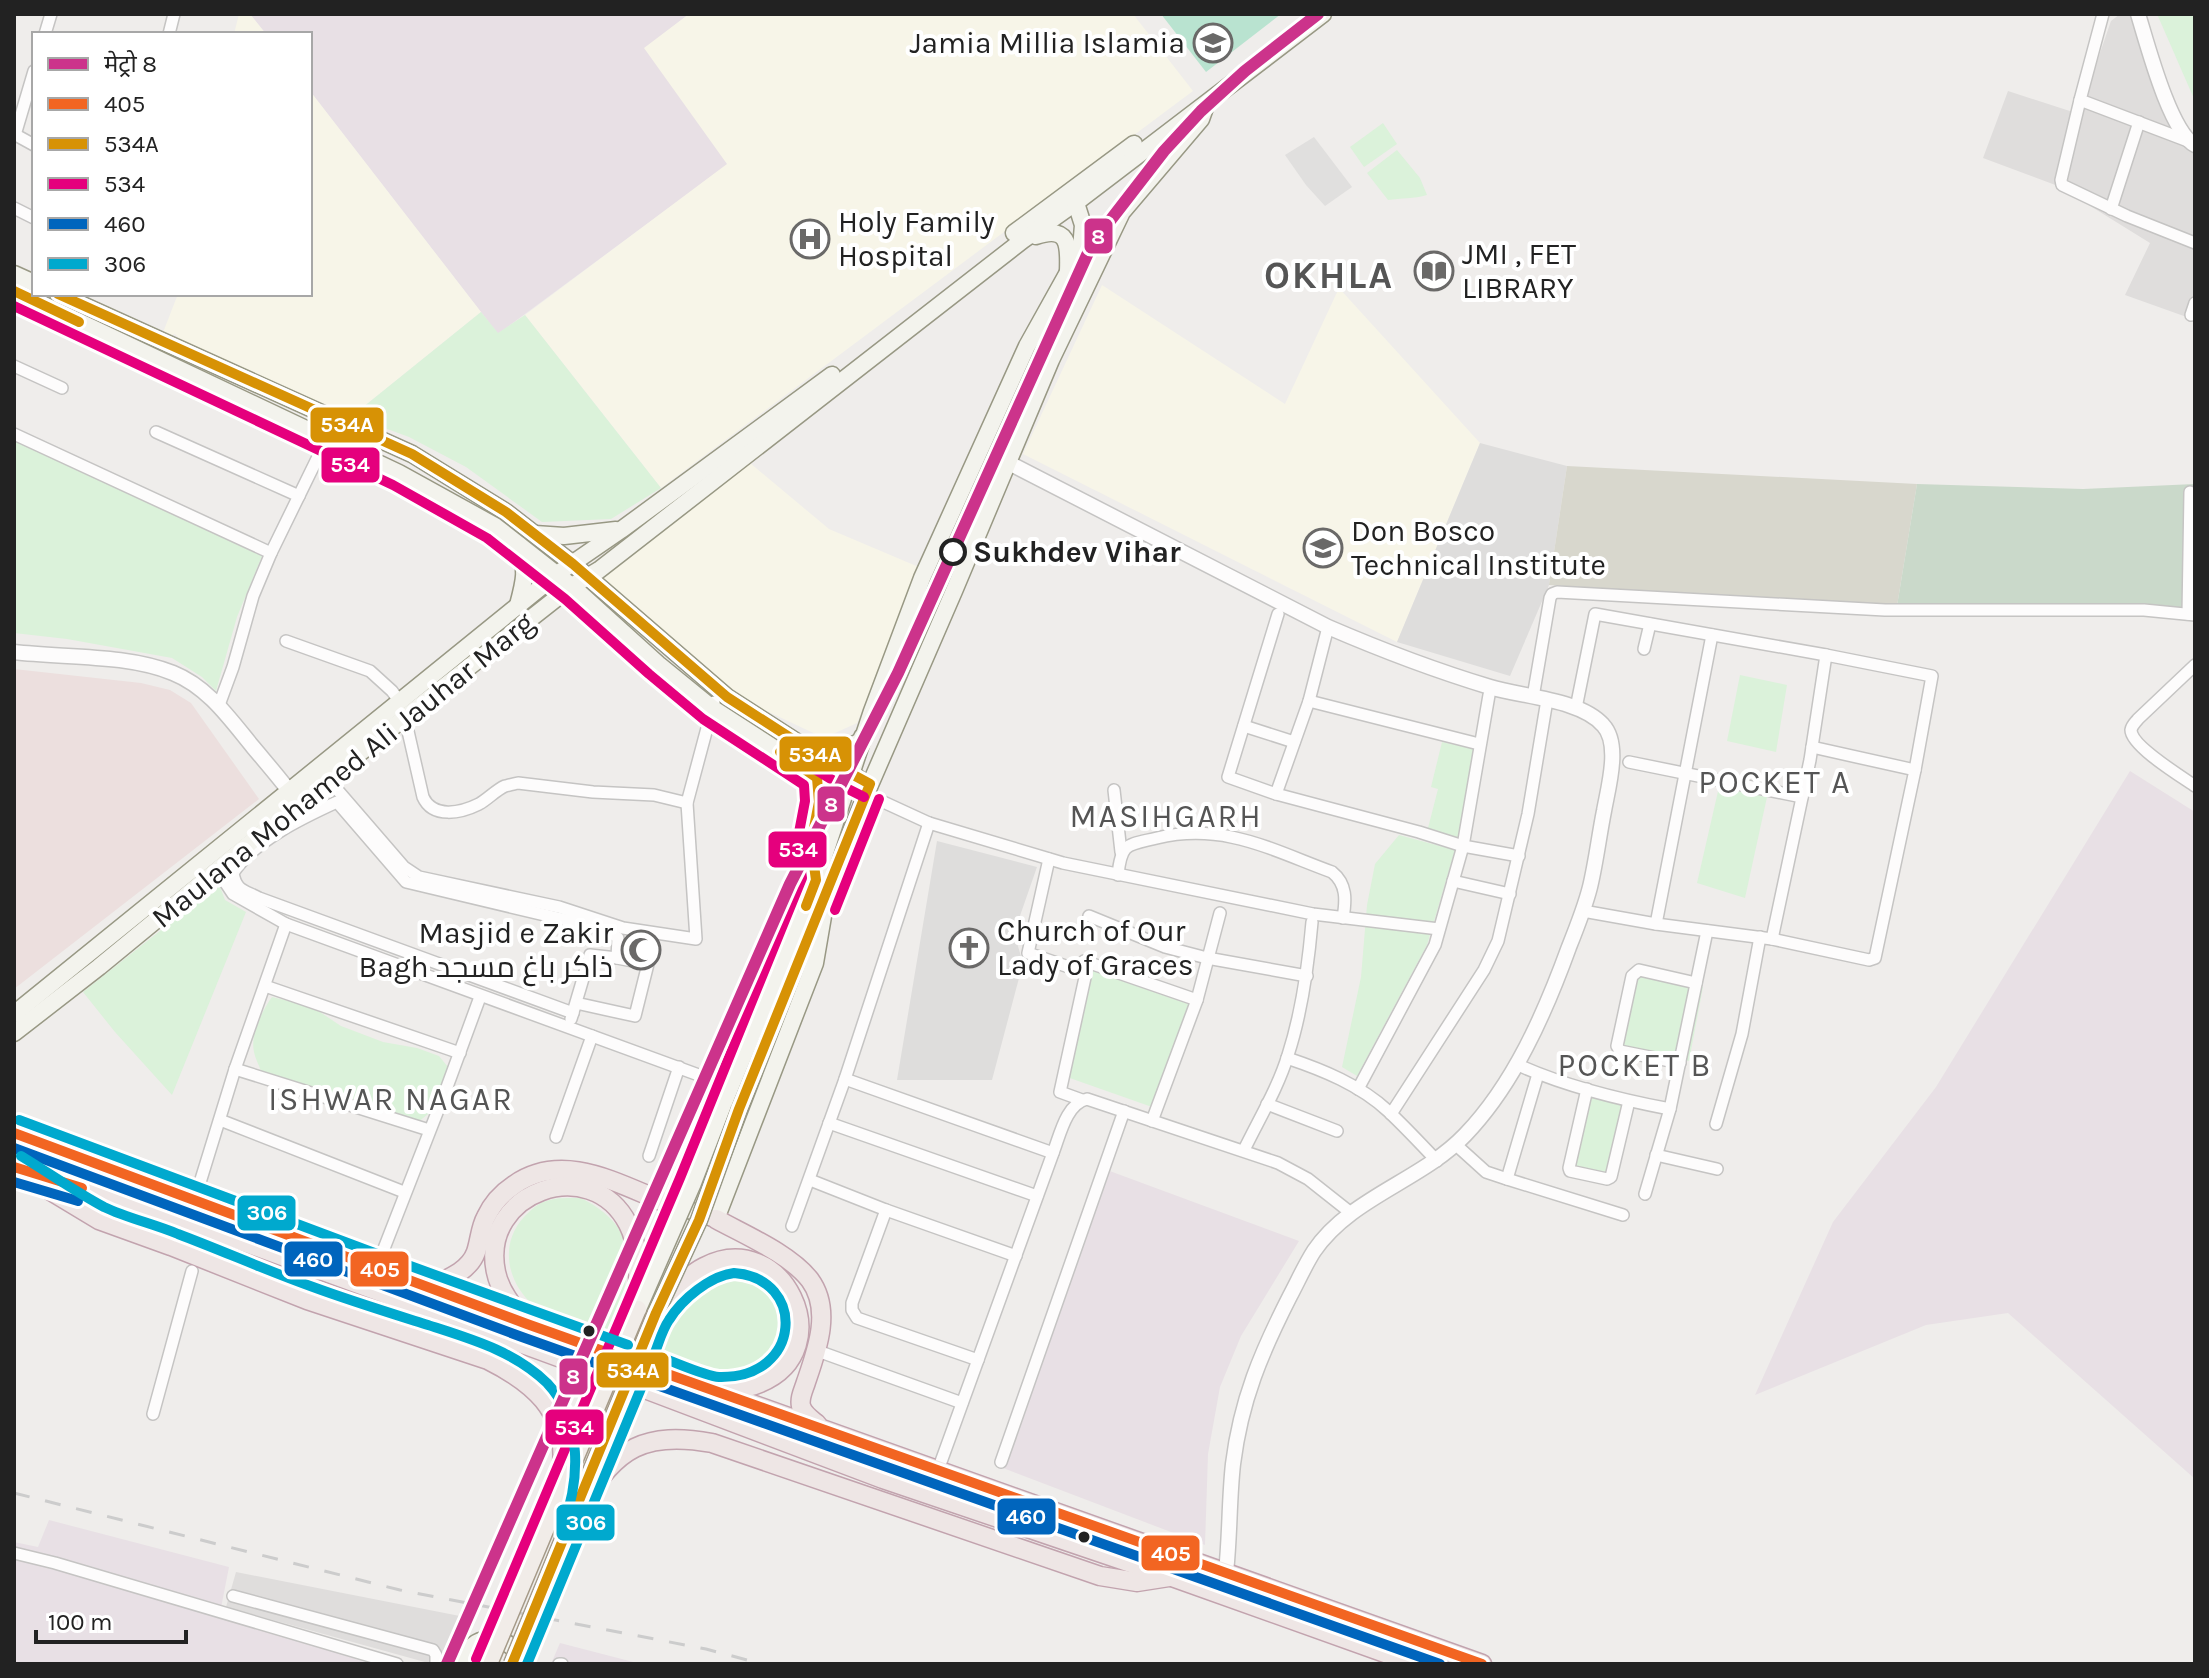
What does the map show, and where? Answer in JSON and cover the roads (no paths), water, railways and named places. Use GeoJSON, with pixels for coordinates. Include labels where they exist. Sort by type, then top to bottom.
{"type":"FeatureCollection","features":[{"type":"Feature","properties":{"kind":"highway"},"geometry":{"type":"LineString","coordinates":[[14,1133],[527,1324],[1482,1664]]}},
{"type":"Feature","properties":{"kind":"highway"},"geometry":{"type":"LineString","coordinates":[[14,1167],[99,1220],[307,1300],[488,1360],[513,1373],[541,1396],[558,1428],[562,1464],[554,1510]]}},
{"type":"Feature","properties":{"kind":"highway"},"geometry":{"type":"LineString","coordinates":[[14,1167],[170,1215],[883,1479],[1416,1664]]}},
{"type":"Feature","properties":{"kind":"highway"},"geometry":{"type":"LineString","coordinates":[[428,1288],[456,1275],[468,1265],[475,1253],[484,1221],[495,1203],[509,1188],[537,1173],[558,1169],[579,1170],[664,1202]]}},
{"type":"Feature","properties":{"kind":"highway"},"geometry":{"type":"LineString","coordinates":[[527,1324],[501,1288],[496,1273],[494,1258],[501,1227],[520,1202],[548,1188],[579,1187],[594,1192],[608,1200],[628,1224],[634,1238],[647,1311],[695,1273],[716,1262],[728,1260],[752,1261],[773,1272],[782,1279],[795,1299],[799,1311],[799,1334],[785,1367],[761,1383],[715,1391]]}},
{"type":"Feature","properties":{"kind":"highway"},"geometry":{"type":"LineString","coordinates":[[716,1219],[790,1261],[810,1280],[820,1298],[823,1318],[800,1400],[806,1415],[822,1429]]}},
{"type":"Feature","properties":{"kind":"highway"},"geometry":{"type":"LineString","coordinates":[[567,1532],[591,1490],[619,1456],[644,1444],[683,1438],[712,1443],[1100,1576],[1137,1582],[1172,1577]]}},
{"type":"Feature","properties":{"kind":"main road","name":"Maulana Mohamed Ali Jauhar Marg"},"geometry":{"type":"LineString","coordinates":[[14,1033],[217,870],[295,798],[328,779],[518,605],[557,574],[1072,198],[1206,96],[1306,14]]}},
{"type":"Feature","properties":{"kind":"main road","name":"Maulana Mohamed Ali Jauhar Marg"},"geometry":{"type":"LineString","coordinates":[[1206,96],[1323,14]]}},
{"type":"Feature","properties":{"kind":"main road"},"geometry":{"type":"LineString","coordinates":[[489,1664],[554,1510],[647,1311],[699,1220],[797,946],[954,591],[1051,360],[1122,212],[1201,119],[1206,96]]}},
{"type":"Feature","properties":{"kind":"main road","name":"Maulana Mohamed Ali Jauhar Marg"},"geometry":{"type":"LineString","coordinates":[[14,1014],[295,798],[402,710],[587,575],[599,570],[1023,240],[1072,198]]}},
{"type":"Feature","properties":{"kind":"main road"},"geometry":{"type":"LineString","coordinates":[[817,755],[847,748],[861,741],[929,564],[1027,346],[1081,249],[1083,225],[1072,198]]}},
{"type":"Feature","properties":{"kind":"main road"},"geometry":{"type":"LineString","coordinates":[[1083,225],[1113,229]]}},
{"type":"Feature","properties":{"kind":"main road"},"geometry":{"type":"LineString","coordinates":[[1023,240],[1049,231],[1058,234],[1066,241],[1067,277]]}},
{"type":"Feature","properties":{"kind":"main road"},"geometry":{"type":"LineString","coordinates":[[14,291],[327,439],[495,526],[572,586],[712,708],[817,778],[819,802],[811,843],[822,887]]}},
{"type":"Feature","properties":{"kind":"main road"},"geometry":{"type":"LineString","coordinates":[[62,296],[412,454],[506,512],[587,575],[719,690],[817,755],[849,781]]}},
{"type":"Feature","properties":{"kind":"main road"},"geometry":{"type":"LineString","coordinates":[[534,534],[577,535],[621,530]]}},
{"type":"Feature","properties":{"kind":"main road"},"geometry":{"type":"LineString","coordinates":[[518,605],[525,573],[519,545]]}},
{"type":"Feature","properties":{"kind":"main road"},"geometry":{"type":"LineString","coordinates":[[822,887],[801,891],[790,905],[664,1202],[716,1219],[815,963],[822,887],[849,781],[872,711]]}},
{"type":"Feature","properties":{"kind":"main road"},"geometry":{"type":"LineString","coordinates":[[808,770],[868,789]]}},
{"type":"Feature","properties":{"kind":"main road"},"geometry":{"type":"LineString","coordinates":[[512,1664],[567,1532],[647,1311]]}},
{"type":"Feature","properties":{"kind":"main road"},"geometry":{"type":"LineString","coordinates":[[459,1664],[467,1650],[477,1642],[489,1639],[501,1640],[512,1646],[523,1664]]}},
{"type":"Feature","properties":{"kind":"street"},"geometry":{"type":"LineString","coordinates":[[2103,14],[2061,184],[2111,209],[2195,243]]}},
{"type":"Feature","properties":{"kind":"street"},"geometry":{"type":"LineString","coordinates":[[2138,14],[2163,89],[2191,143]]}},
{"type":"Feature","properties":{"kind":"street"},"geometry":{"type":"LineString","coordinates":[[15,134],[32,78]]}},
{"type":"Feature","properties":{"kind":"street"},"geometry":{"type":"LineString","coordinates":[[2080,100],[2191,143]]}},
{"type":"Feature","properties":{"kind":"street"},"geometry":{"type":"LineString","coordinates":[[2111,209],[2139,122]]}},
{"type":"Feature","properties":{"kind":"street"},"geometry":{"type":"LineString","coordinates":[[14,208],[32,217]]}},
{"type":"Feature","properties":{"kind":"street"},"geometry":{"type":"LineString","coordinates":[[14,366],[62,388]]}},
{"type":"Feature","properties":{"kind":"street"},"geometry":{"type":"LineString","coordinates":[[219,705],[253,596],[336,420]]}},
{"type":"Feature","properties":{"kind":"street"},"geometry":{"type":"LineString","coordinates":[[156,432],[299,496]]}},
{"type":"Feature","properties":{"kind":"street"},"geometry":{"type":"LineString","coordinates":[[14,434],[271,553]]}},
{"type":"Feature","properties":{"kind":"street"},"geometry":{"type":"LineString","coordinates":[[1007,462],[1328,627],[1490,687],[1576,708],[1601,722],[1610,735],[1612,749],[1608,787],[1590,886],[1554,988],[1529,1042],[1484,1114],[1455,1144],[1437,1161],[1351,1213],[1315,1250],[1277,1321],[1255,1370],[1241,1416],[1233,1465],[1226,1572]]}},
{"type":"Feature","properties":{"kind":"street"},"geometry":{"type":"LineString","coordinates":[[1391,1114],[1484,970],[1498,941],[1519,856],[1552,594],[1885,610],[2144,610],[2191,614],[2190,492]]}},
{"type":"Feature","properties":{"kind":"street"},"geometry":{"type":"LineString","coordinates":[[1278,614],[1228,777],[1276,794],[1463,846],[1519,856]]}},
{"type":"Feature","properties":{"kind":"street"},"geometry":{"type":"LineString","coordinates":[[1576,708],[1595,614],[1932,676],[1875,958],[1869,960],[1766,938],[1583,911]]}},
{"type":"Feature","properties":{"kind":"street"},"geometry":{"type":"LineString","coordinates":[[1644,649],[1650,624]]}},
{"type":"Feature","properties":{"kind":"street"},"geometry":{"type":"LineString","coordinates":[[1276,794],[1309,701],[1328,627]]}},
{"type":"Feature","properties":{"kind":"street"},"geometry":{"type":"LineString","coordinates":[[1656,924],[1712,635]]}},
{"type":"Feature","properties":{"kind":"street"},"geometry":{"type":"LineString","coordinates":[[286,641],[370,671],[392,691],[402,710],[423,797],[427,804],[440,812],[460,811],[479,804],[506,786],[518,783],[654,795],[687,803]]}},
{"type":"Feature","properties":{"kind":"street"},"geometry":{"type":"LineString","coordinates":[[14,652],[128,662],[172,672],[202,690],[219,705],[295,798]]}},
{"type":"Feature","properties":{"kind":"street"},"geometry":{"type":"LineString","coordinates":[[1716,1124],[1802,797],[1826,655]]}},
{"type":"Feature","properties":{"kind":"street"},"geometry":{"type":"LineString","coordinates":[[2195,665],[2131,729],[2133,738],[2143,748],[2195,786]]}},
{"type":"Feature","properties":{"kind":"street"},"geometry":{"type":"LineString","coordinates":[[328,779],[404,867],[419,877],[559,907],[623,928],[696,939],[687,803],[719,690]]}},
{"type":"Feature","properties":{"kind":"street"},"geometry":{"type":"LineString","coordinates":[[1358,1089],[1435,945],[1463,846],[1489,695]]}},
{"type":"Feature","properties":{"kind":"street"},"geometry":{"type":"LineString","coordinates":[[1309,701],[1479,744]]}},
{"type":"Feature","properties":{"kind":"street"},"geometry":{"type":"LineString","coordinates":[[1244,726],[1294,742]]}},
{"type":"Feature","properties":{"kind":"street"},"geometry":{"type":"LineString","coordinates":[[1812,747],[1915,770]]}},
{"type":"Feature","properties":{"kind":"street"},"geometry":{"type":"LineString","coordinates":[[1629,762],[1802,797]]}},
{"type":"Feature","properties":{"kind":"street"},"geometry":{"type":"LineString","coordinates":[[868,789],[929,823],[1049,859],[1343,918],[1439,929]]}},
{"type":"Feature","properties":{"kind":"street"},"geometry":{"type":"LineString","coordinates":[[1114,790],[1121,852],[1118,875]]}},
{"type":"Feature","properties":{"kind":"street"},"geometry":{"type":"LineString","coordinates":[[568,1028],[575,1008],[590,955],[648,964],[635,1016],[575,1008],[259,898],[238,888],[233,873],[246,856],[300,819],[337,802],[406,882],[608,930],[618,938],[617,958]]}},
{"type":"Feature","properties":{"kind":"street"},"geometry":{"type":"LineString","coordinates":[[792,1226],[845,1079],[929,823]]}},
{"type":"Feature","properties":{"kind":"street"},"geometry":{"type":"LineString","coordinates":[[1121,852],[1134,843],[1174,834],[1237,836],[1332,872],[1340,878],[1345,889],[1343,918]]}},
{"type":"Feature","properties":{"kind":"street"},"geometry":{"type":"LineString","coordinates":[[1049,859],[1028,953],[1086,973],[1060,1092],[1278,1163],[1308,1179],[1351,1213]]}},
{"type":"Feature","properties":{"kind":"street"},"geometry":{"type":"LineString","coordinates":[[217,870],[233,894],[286,924],[715,1081]]}},
{"type":"Feature","properties":{"kind":"street"},"geometry":{"type":"LineString","coordinates":[[1453,881],[1510,894]]}},
{"type":"Feature","properties":{"kind":"street"},"geometry":{"type":"LineString","coordinates":[[1152,1121],[1197,1000],[1220,913]]}},
{"type":"Feature","properties":{"kind":"street"},"geometry":{"type":"LineString","coordinates":[[1089,916],[1165,947],[1307,976]]}},
{"type":"Feature","properties":{"kind":"street"},"geometry":{"type":"LineString","coordinates":[[1244,1150],[1287,1058],[1307,976],[1312,922]]}},
{"type":"Feature","properties":{"kind":"street"},"geometry":{"type":"LineString","coordinates":[[194,1202],[235,1069],[286,924]]}},
{"type":"Feature","properties":{"kind":"street"},"geometry":{"type":"LineString","coordinates":[[1645,1194],[1670,1109],[1707,931]]}},
{"type":"Feature","properties":{"kind":"street"},"geometry":{"type":"LineString","coordinates":[[1084,961],[1197,1000]]}},
{"type":"Feature","properties":{"kind":"street"},"geometry":{"type":"LineString","coordinates":[[1680,1063],[1620,1051],[1617,1046],[1632,976],[1639,970],[1696,983]]}},
{"type":"Feature","properties":{"kind":"street"},"geometry":{"type":"LineString","coordinates":[[265,986],[460,1053]]}},
{"type":"Feature","properties":{"kind":"street"},"geometry":{"type":"LineString","coordinates":[[376,1269],[480,997]]}},
{"type":"Feature","properties":{"kind":"street"},"geometry":{"type":"LineString","coordinates":[[556,1137],[592,1036]]}},
{"type":"Feature","properties":{"kind":"street"},"geometry":{"type":"LineString","coordinates":[[1287,1058],[1317,1068],[1358,1089],[1391,1114],[1437,1161]]}},
{"type":"Feature","properties":{"kind":"street"},"geometry":{"type":"LineString","coordinates":[[1516,1064],[1587,1089],[1670,1109]]}},
{"type":"Feature","properties":{"kind":"street"},"geometry":{"type":"LineString","coordinates":[[649,1156],[679,1067]]}},
{"type":"Feature","properties":{"kind":"street"},"geometry":{"type":"LineString","coordinates":[[235,1069],[429,1130]]}},
{"type":"Feature","properties":{"kind":"street"},"geometry":{"type":"LineString","coordinates":[[1507,1179],[1538,1074]]}},
{"type":"Feature","properties":{"kind":"street"},"geometry":{"type":"LineString","coordinates":[[845,1079],[1053,1153]]}},
{"type":"Feature","properties":{"kind":"street"},"geometry":{"type":"LineString","coordinates":[[1587,1089],[1570,1171],[1607,1179],[1611,1177],[1629,1101]]}},
{"type":"Feature","properties":{"kind":"street"},"geometry":{"type":"LineString","coordinates":[[938,1470],[1053,1153],[1071,1109],[1082,1100]]}},
{"type":"Feature","properties":{"kind":"street"},"geometry":{"type":"LineString","coordinates":[[1267,1104],[1337,1131]]}},
{"type":"Feature","properties":{"kind":"street"},"geometry":{"type":"LineString","coordinates":[[1001,1462],[1124,1111]]}},
{"type":"Feature","properties":{"kind":"street"},"geometry":{"type":"LineString","coordinates":[[220,1120],[404,1192]]}},
{"type":"Feature","properties":{"kind":"street"},"geometry":{"type":"LineString","coordinates":[[829,1123],[1037,1196]]}},
{"type":"Feature","properties":{"kind":"street"},"geometry":{"type":"LineString","coordinates":[[1455,1144],[1486,1172],[1623,1215]]}},
{"type":"Feature","properties":{"kind":"street"},"geometry":{"type":"LineString","coordinates":[[1656,1155],[1717,1169]]}},
{"type":"Feature","properties":{"kind":"street"},"geometry":{"type":"LineString","coordinates":[[810,1180],[1016,1256]]}},
{"type":"Feature","properties":{"kind":"street"},"geometry":{"type":"LineString","coordinates":[[886,1210],[852,1303],[854,1314],[857,1318],[978,1360]]}},
{"type":"Feature","properties":{"kind":"street"},"geometry":{"type":"LineString","coordinates":[[153,1414],[192,1271]]}},
{"type":"Feature","properties":{"kind":"street"},"geometry":{"type":"LineString","coordinates":[[815,1350],[962,1403]]}},
{"type":"Feature","properties":{"kind":"street"},"geometry":{"type":"LineString","coordinates":[[14,1553],[397,1664]]}},
{"type":"Feature","properties":{"kind":"street"},"geometry":{"type":"LineString","coordinates":[[230,1616],[235,1596],[433,1650],[436,1664]]}},
{"type":"Feature","properties":{"kind":"railway"},"geometry":{"type":"LineString","coordinates":[[14,1493],[400,1590],[706,1649],[762,1664]]}},
{"type":"Feature","properties":{"kind":"metro line","name":"8"},"geometry":{"type":"LineString","coordinates":[[447,1664],[790,884],[898,673],[1092,244],[1164,151],[1201,111],[1245,71],[1318,14]]}},
{"type":"Feature","properties":{"kind":"place","name":"Jamia Millia Islamia"},"geometry":{"type":"Point","coordinates":[1213,43]}},
{"type":"Feature","properties":{"kind":"place","name":"Holy Family Hospital"},"geometry":{"type":"Point","coordinates":[810,239]}},
{"type":"Feature","properties":{"kind":"place","name":"JMI , FET LIBRARY"},"geometry":{"type":"Point","coordinates":[1434,271]}},
{"type":"Feature","properties":{"kind":"place","name":"Don Bosco Technical Institute"},"geometry":{"type":"Point","coordinates":[1323,548]}},
{"type":"Feature","properties":{"kind":"place","name":"Sukhdev Vihar"},"geometry":{"type":"Point","coordinates":[953,552]}},
{"type":"Feature","properties":{"kind":"place","name":"Church of Our Lady of Graces"},"geometry":{"type":"Point","coordinates":[969,948]}},
{"type":"Feature","properties":{"kind":"place","name":"Masjid e Zakir Bagh ذاکر باغ مسجد"},"geometry":{"type":"Point","coordinates":[641,950]}},
{"type":"Feature","properties":{"kind":"district","name":"OKHLA"},"geometry":{"type":"Point","coordinates":[1329,275]}},
{"type":"Feature","properties":{"kind":"district","name":"POCKET A"},"geometry":{"type":"Point","coordinates":[1775,782]}},
{"type":"Feature","properties":{"kind":"district","name":"MASIHGARH"},"geometry":{"type":"Point","coordinates":[1166,816]}},
{"type":"Feature","properties":{"kind":"district","name":"POCKET B"},"geometry":{"type":"Point","coordinates":[1635,1065]}},
{"type":"Feature","properties":{"kind":"district","name":"ISHWAR NAGAR"},"geometry":{"type":"Point","coordinates":[391,1099]}}]}
